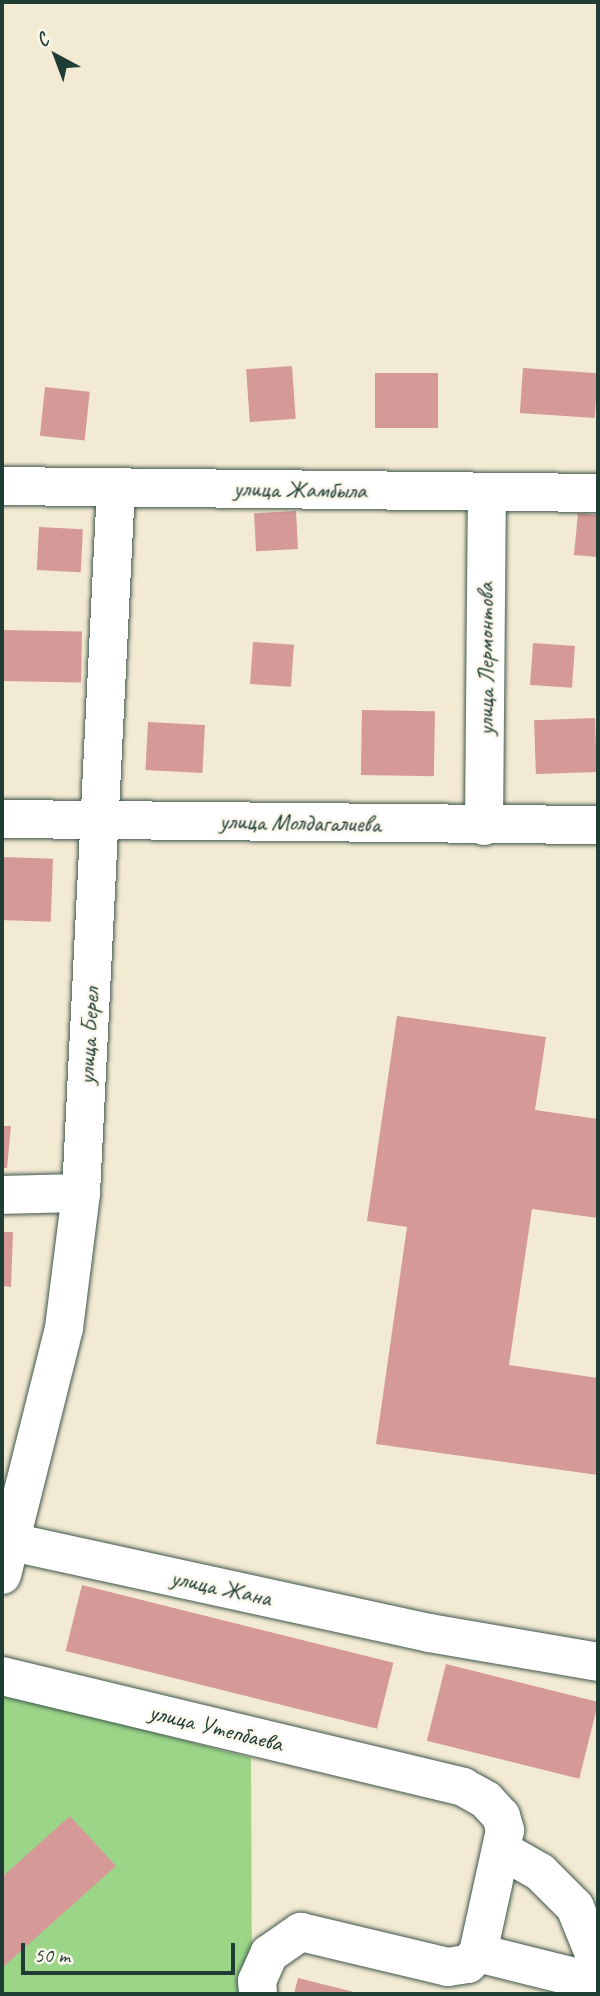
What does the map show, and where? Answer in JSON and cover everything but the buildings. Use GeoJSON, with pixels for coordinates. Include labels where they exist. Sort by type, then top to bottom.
{"type":"FeatureCollection","features":[{"type":"Feature","properties":{"kind":"street","name":"улица Жамбыла"},"geometry":{"type":"LineString","coordinates":[[2,486],[598,493]]}},
{"type":"Feature","properties":{"kind":"street","name":"улица Берел"},"geometry":{"type":"LineString","coordinates":[[7,1559],[64,1328],[81,1193],[116,488]]}},
{"type":"Feature","properties":{"kind":"street","name":"улица Лермонтова"},"geometry":{"type":"LineString","coordinates":[[484,826],[487,492]]}},
{"type":"Feature","properties":{"kind":"street","name":"улица Молдагалиева"},"geometry":{"type":"LineString","coordinates":[[2,819],[484,826],[598,825]]}},
{"type":"Feature","properties":{"kind":"street"},"geometry":{"type":"LineString","coordinates":[[2,1195],[81,1193]]}},
{"type":"Feature","properties":{"kind":"street","name":"улица Жана"},"geometry":{"type":"LineString","coordinates":[[7,1559],[598,1662]]}},
{"type":"Feature","properties":{"kind":"street","name":"улица Утепбаева"},"geometry":{"type":"LineString","coordinates":[[2,1676],[463,1787],[486,1800],[501,1816],[503,1850],[478,1953]]}},
{"type":"Feature","properties":{"kind":"street"},"geometry":{"type":"LineString","coordinates":[[503,1850],[540,1872],[575,1907],[598,1964]]}},
{"type":"Feature","properties":{"kind":"street"},"geometry":{"type":"LineString","coordinates":[[258,1994],[257,1981],[269,1954],[289,1936],[301,1932],[448,1967],[468,1964],[478,1953],[598,1983]]}},
{"type":"Feature","properties":{"kind":"green space"},"geometry":{"type":"Polygon","coordinates":[[[2,1693],[251,1758],[252,1994],[2,1994],[2,1693]]]}}]}
